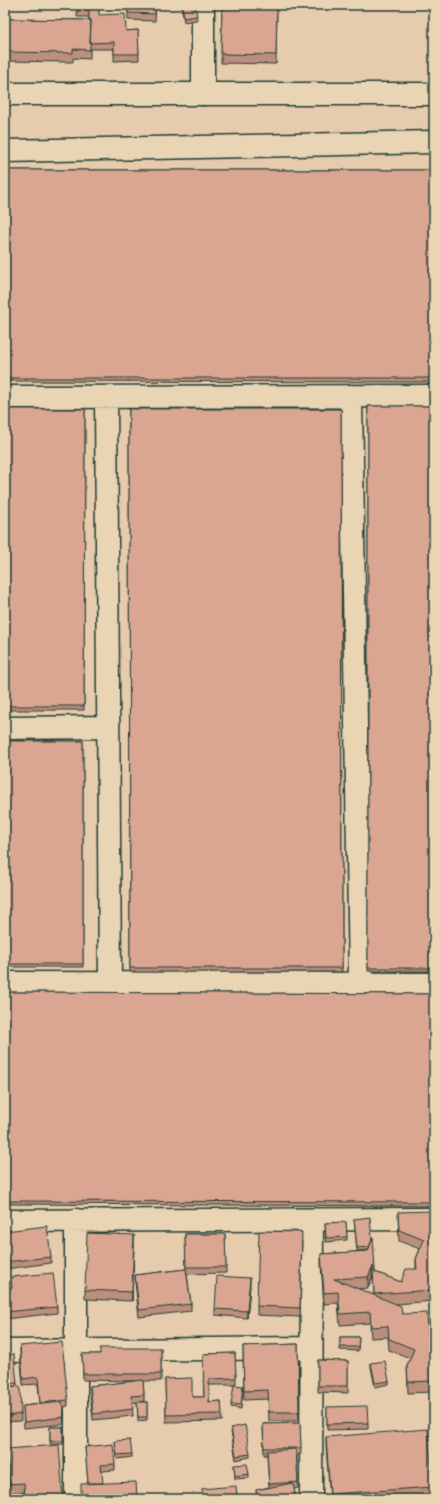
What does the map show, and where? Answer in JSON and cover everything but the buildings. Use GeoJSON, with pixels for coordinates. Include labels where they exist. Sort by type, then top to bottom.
{"type":"FeatureCollection","features":[{"type":"Feature","properties":{"kind":"street"},"geometry":{"type":"LineString","coordinates":[[203,5],[203,94]]}},
{"type":"Feature","properties":{"kind":"street"},"geometry":{"type":"LineString","coordinates":[[5,94],[434,94]]}},
{"type":"Feature","properties":{"kind":"street"},"geometry":{"type":"LineString","coordinates":[[5,151],[434,142]]}},
{"type":"Feature","properties":{"kind":"street"},"geometry":{"type":"LineString","coordinates":[[351,396],[360,984]]}},
{"type":"Feature","properties":{"kind":"street"},"geometry":{"type":"LineString","coordinates":[[5,397],[434,396]]}},
{"type":"Feature","properties":{"kind":"street"},"geometry":{"type":"LineString","coordinates":[[106,397],[110,983]]}},
{"type":"Feature","properties":{"kind":"street"},"geometry":{"type":"LineString","coordinates":[[5,728],[108,727]]}},
{"type":"Feature","properties":{"kind":"street"},"geometry":{"type":"LineString","coordinates":[[5,982],[434,984]]}},
{"type":"Feature","properties":{"kind":"street"},"geometry":{"type":"LineString","coordinates":[[5,1221],[434,1219]]}},
{"type":"Feature","properties":{"kind":"street"},"geometry":{"type":"LineString","coordinates":[[76,1220],[76,1499]]}},
{"type":"Feature","properties":{"kind":"street"},"geometry":{"type":"LineString","coordinates":[[311,1499],[312,1220]]}},
{"type":"Feature","properties":{"kind":"street"},"geometry":{"type":"LineString","coordinates":[[5,1351],[311,1348]]}}]}
